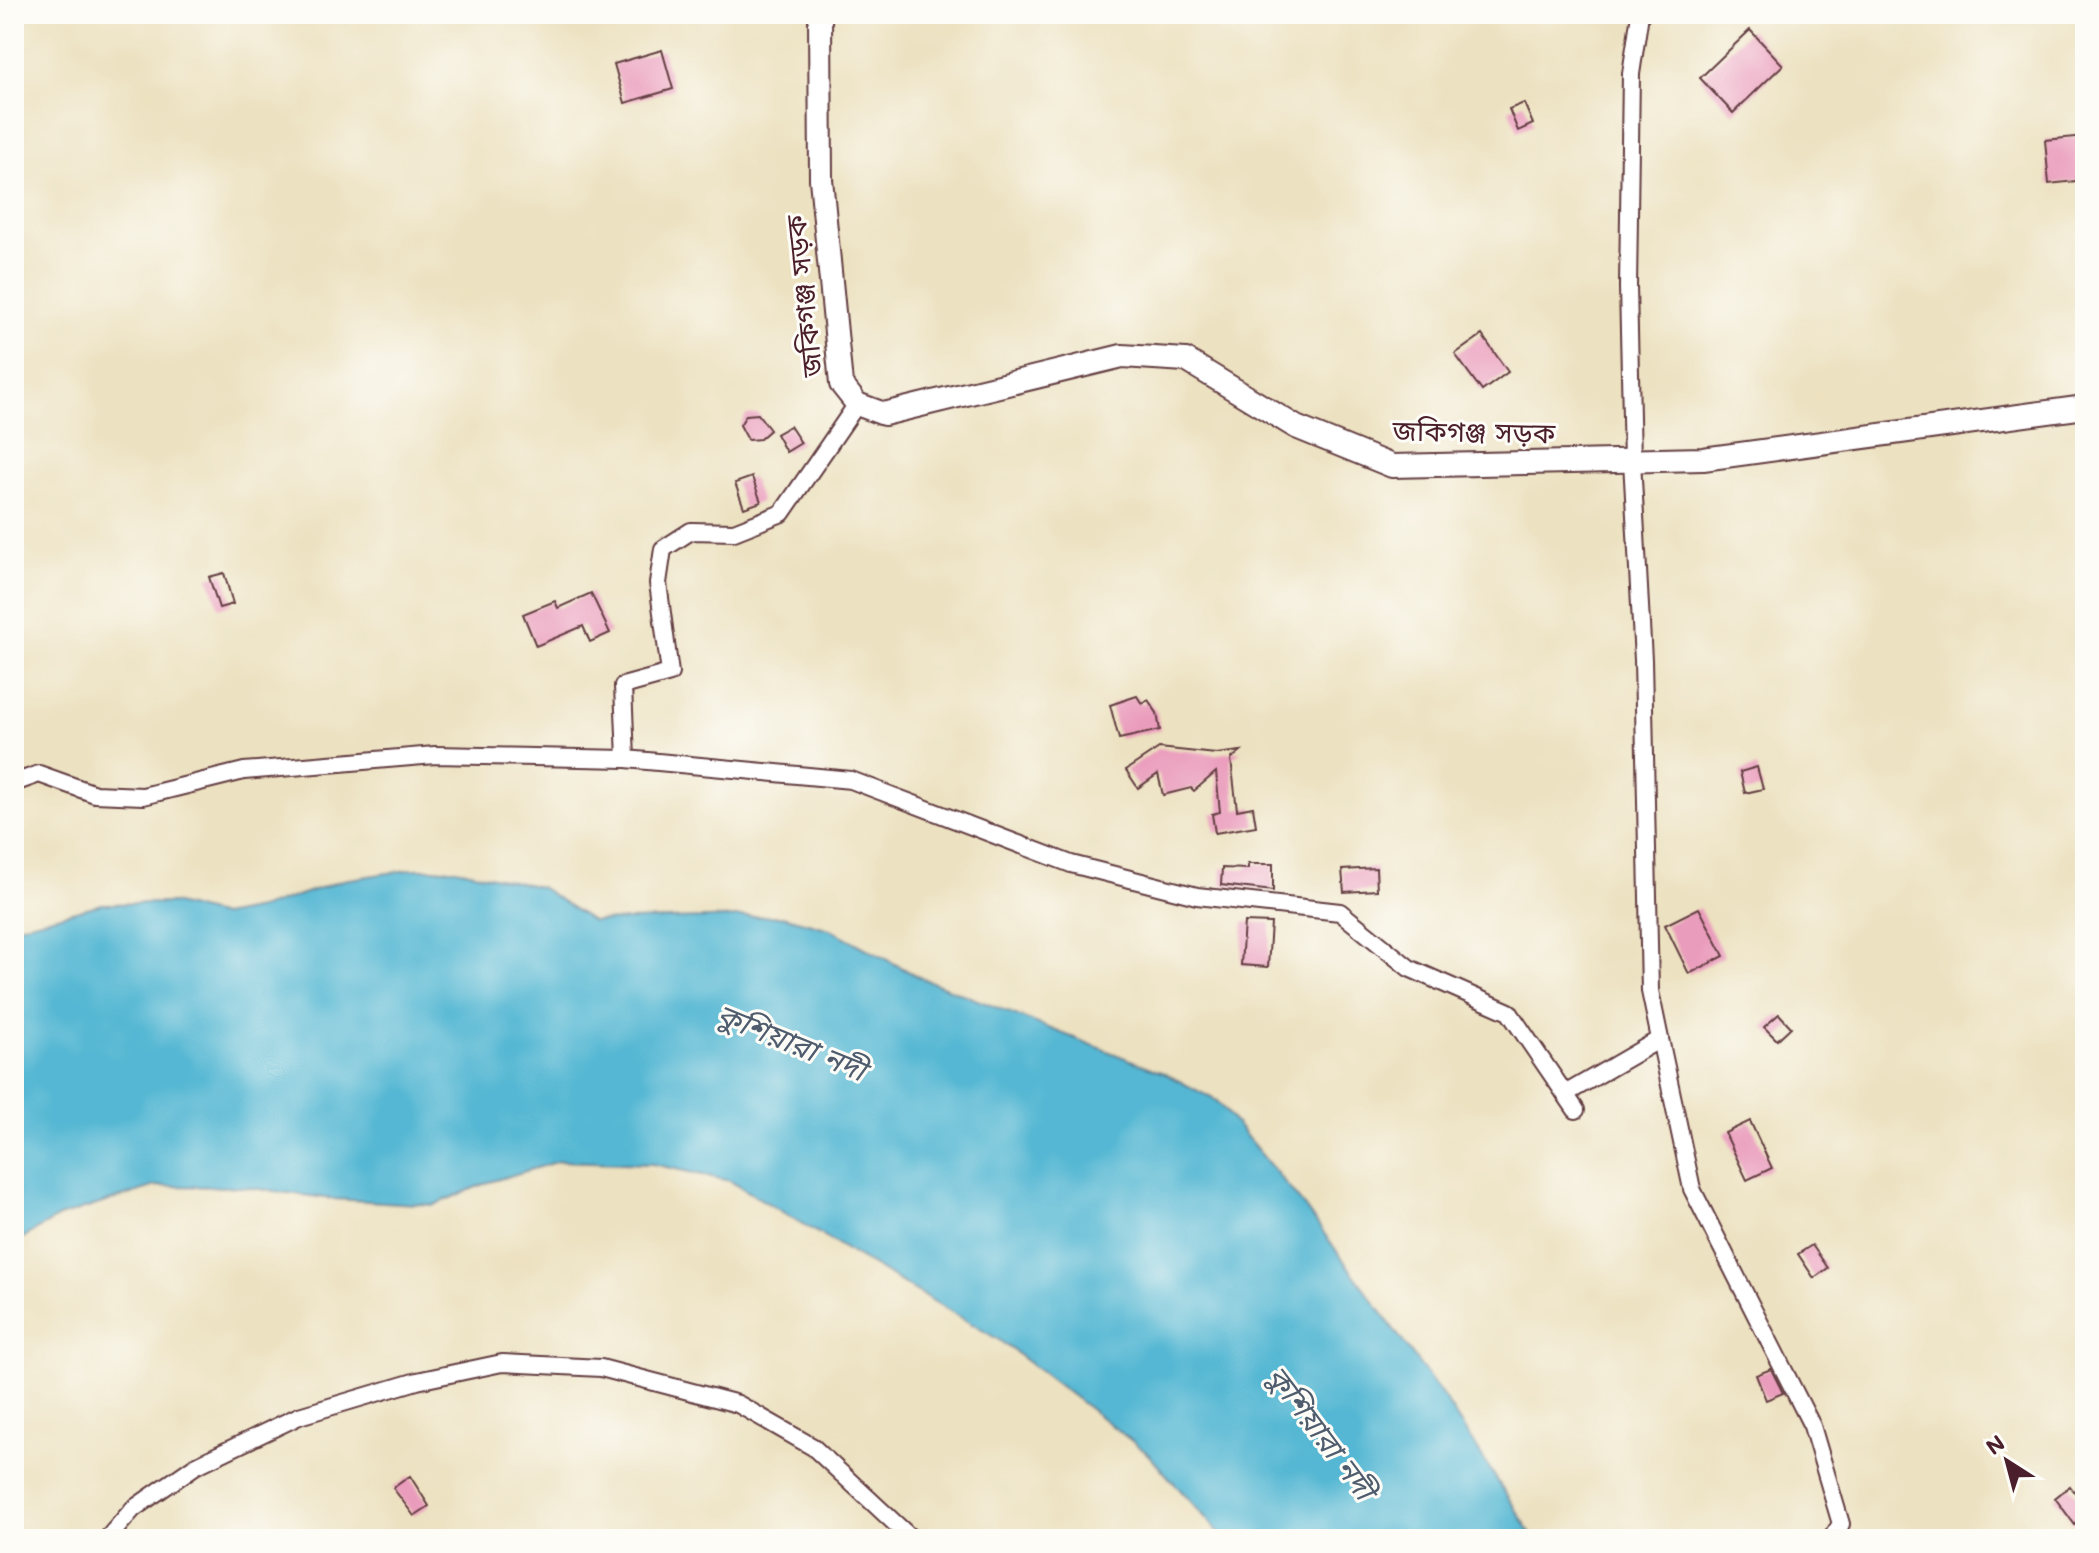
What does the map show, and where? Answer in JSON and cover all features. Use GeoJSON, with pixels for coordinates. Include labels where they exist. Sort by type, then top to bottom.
{"type":"FeatureCollection","features":[{"type":"Feature","properties":{"kind":"main road","name":"জকিগঞ্জ সড়ক"},"geometry":{"type":"LineString","coordinates":[[820,14],[822,195],[841,384],[857,404],[884,414],[1122,356],[1186,360],[1296,427],[1392,466],[1703,459],[2085,407]]}},
{"type":"Feature","properties":{"kind":"street"},"geometry":{"type":"LineString","coordinates":[[1640,14],[1631,74],[1628,287],[1632,461],[1643,660],[1650,991],[1692,1189],[1812,1426],[1841,1524],[1831,1539]]}},
{"type":"Feature","properties":{"kind":"street"},"geometry":{"type":"LineString","coordinates":[[626,759],[623,686],[670,673],[658,583],[663,549],[691,531],[734,532],[782,513],[857,404]]}},
{"type":"Feature","properties":{"kind":"street"},"geometry":{"type":"LineString","coordinates":[[14,783],[39,774],[95,794],[143,796],[244,771],[419,756],[626,759],[851,780],[1071,864],[1197,896],[1340,912],[1409,968],[1509,1012],[1576,1110]]}},
{"type":"Feature","properties":{"kind":"street"},"geometry":{"type":"LineString","coordinates":[[1565,1094],[1660,1039]]}},
{"type":"Feature","properties":{"kind":"street"},"geometry":{"type":"LineString","coordinates":[[107,1539],[133,1509],[195,1466],[299,1416],[417,1381],[502,1363],[601,1368],[738,1404],[813,1447],[912,1539]]}},
{"type":"Feature","properties":{"kind":"water","name":"কুশিয়ারা নদী"},"geometry":{"type":"Polygon","coordinates":[[[414,869],[456,869],[540,887],[592,921],[782,916],[830,929],[919,977],[1166,1074],[1217,1101],[1304,1206],[1444,1398],[1535,1539],[1225,1539],[1145,1451],[999,1340],[730,1181],[653,1164],[559,1161],[486,1183],[434,1205],[333,1199],[244,1187],[156,1186],[59,1217],[14,1243],[14,927],[102,904],[172,903],[222,916],[259,909],[343,880],[414,869]]]}},
{"type":"Feature","properties":{"kind":"building"},"geometry":{"type":"Polygon","coordinates":[[[1750,30],[1783,65],[1733,113],[1700,78],[1750,30]]]}},
{"type":"Feature","properties":{"kind":"building"},"geometry":{"type":"Polygon","coordinates":[[[662,50],[673,89],[625,103],[614,64],[662,50]]]}},
{"type":"Feature","properties":{"kind":"building"},"geometry":{"type":"Polygon","coordinates":[[[1524,103],[1533,124],[1518,131],[1509,109],[1524,103]]]}},
{"type":"Feature","properties":{"kind":"building"},"geometry":{"type":"Polygon","coordinates":[[[2085,136],[2085,180],[2049,184],[2045,140],[2085,136]]]}},
{"type":"Feature","properties":{"kind":"building"},"geometry":{"type":"Polygon","coordinates":[[[1482,335],[1508,372],[1482,391],[1455,354],[1482,335]]]}},
{"type":"Feature","properties":{"kind":"building"},"geometry":{"type":"Polygon","coordinates":[[[758,414],[770,430],[760,439],[748,440],[740,425],[746,415],[758,414]]]}},
{"type":"Feature","properties":{"kind":"building"},"geometry":{"type":"Polygon","coordinates":[[[790,426],[801,443],[786,452],[776,434],[790,426]]]}},
{"type":"Feature","properties":{"kind":"building"},"geometry":{"type":"Polygon","coordinates":[[[752,477],[761,502],[744,508],[735,483],[752,477]]]}},
{"type":"Feature","properties":{"kind":"building"},"geometry":{"type":"Polygon","coordinates":[[[224,573],[233,604],[219,608],[209,577],[224,573]]]}},
{"type":"Feature","properties":{"kind":"building"},"geometry":{"type":"Polygon","coordinates":[[[591,593],[610,633],[590,642],[583,626],[536,646],[523,614],[555,601],[558,608],[591,593]]]}},
{"type":"Feature","properties":{"kind":"building"},"geometry":{"type":"Polygon","coordinates":[[[1137,696],[1142,704],[1148,700],[1157,713],[1160,730],[1119,739],[1110,705],[1137,696]]]}},
{"type":"Feature","properties":{"kind":"building"},"geometry":{"type":"Polygon","coordinates":[[[1159,748],[1216,754],[1241,751],[1231,759],[1237,810],[1253,807],[1256,826],[1215,833],[1212,814],[1220,812],[1216,772],[1194,791],[1191,788],[1163,795],[1158,774],[1138,788],[1126,770],[1159,748]]]}},
{"type":"Feature","properties":{"kind":"building"},"geometry":{"type":"Polygon","coordinates":[[[1757,767],[1763,789],[1745,793],[1740,772],[1757,767]]]}},
{"type":"Feature","properties":{"kind":"building"},"geometry":{"type":"Polygon","coordinates":[[[1248,864],[1273,864],[1273,891],[1221,885],[1222,868],[1248,869],[1248,864]]]}},
{"type":"Feature","properties":{"kind":"building"},"geometry":{"type":"Polygon","coordinates":[[[1376,868],[1377,890],[1344,892],[1342,870],[1376,868]]]}},
{"type":"Feature","properties":{"kind":"building"},"geometry":{"type":"Polygon","coordinates":[[[1699,908],[1724,956],[1689,974],[1665,925],[1699,908]]]}},
{"type":"Feature","properties":{"kind":"building"},"geometry":{"type":"Polygon","coordinates":[[[1244,922],[1271,923],[1268,967],[1241,965],[1244,922]]]}},
{"type":"Feature","properties":{"kind":"building"},"geometry":{"type":"Polygon","coordinates":[[[1779,1014],[1791,1027],[1777,1040],[1764,1027],[1779,1014]]]}},
{"type":"Feature","properties":{"kind":"building"},"geometry":{"type":"Polygon","coordinates":[[[1750,1121],[1772,1168],[1747,1180],[1725,1133],[1750,1121]]]}},
{"type":"Feature","properties":{"kind":"building"},"geometry":{"type":"Polygon","coordinates":[[[1812,1245],[1828,1268],[1814,1278],[1798,1254],[1812,1245]]]}},
{"type":"Feature","properties":{"kind":"building"},"geometry":{"type":"Polygon","coordinates":[[[1771,1369],[1783,1393],[1766,1400],[1756,1375],[1771,1369]]]}},
{"type":"Feature","properties":{"kind":"building"},"geometry":{"type":"Polygon","coordinates":[[[410,1476],[429,1506],[414,1516],[393,1488],[410,1476]]]}},
{"type":"Feature","properties":{"kind":"building"},"geometry":{"type":"Polygon","coordinates":[[[2070,1486],[2085,1506],[2085,1517],[2075,1525],[2055,1498],[2070,1486]]]}}]}
